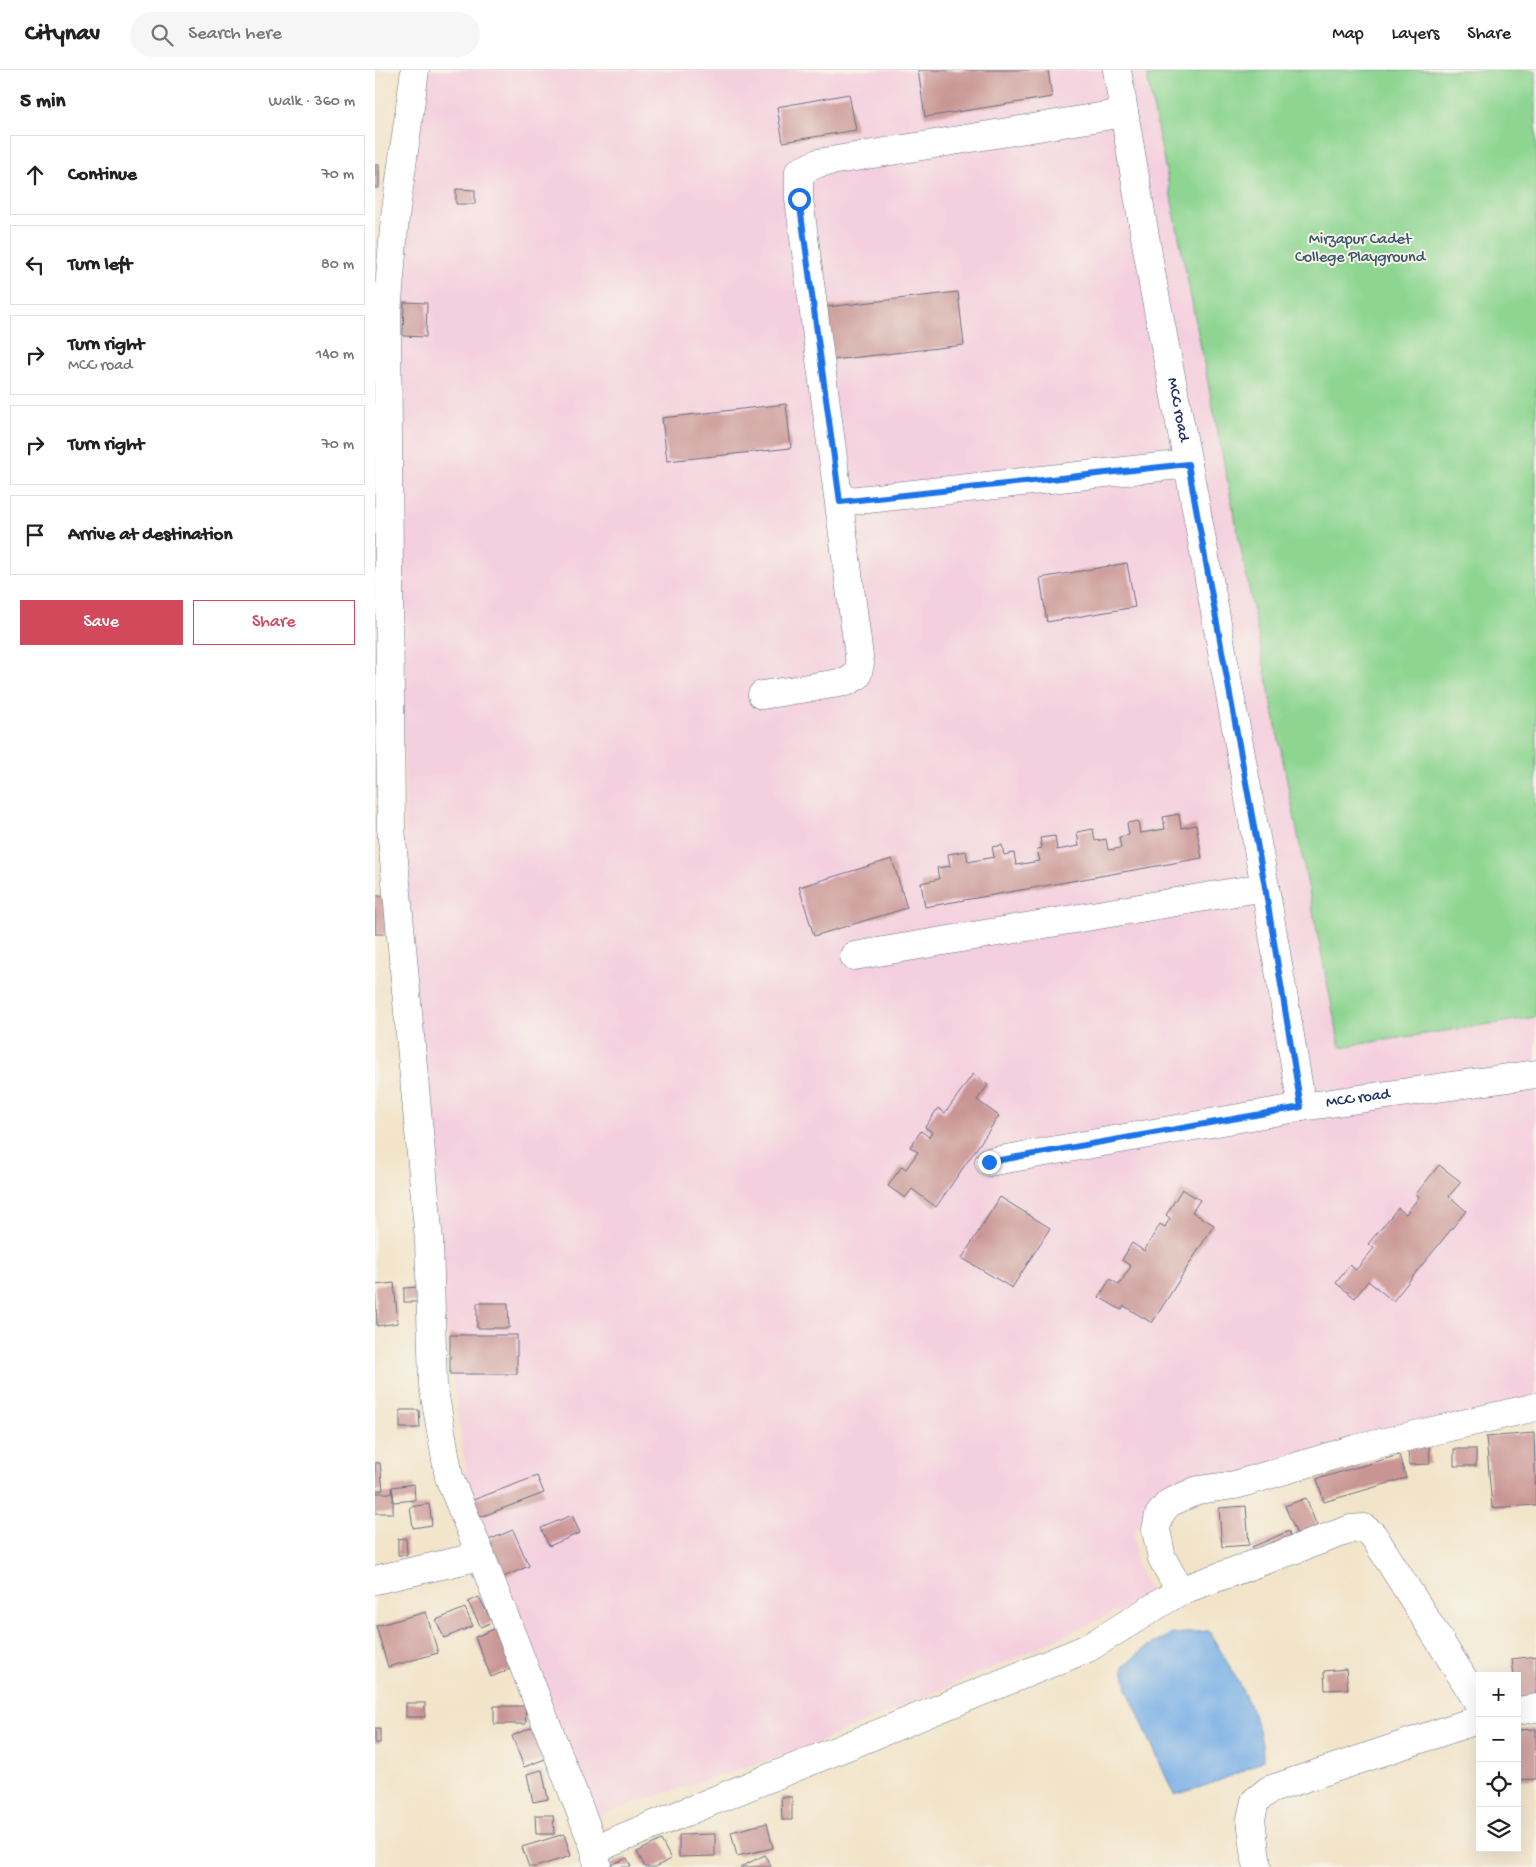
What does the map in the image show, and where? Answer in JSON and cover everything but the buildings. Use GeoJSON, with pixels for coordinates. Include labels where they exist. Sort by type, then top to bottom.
{"type":"FeatureCollection","features":[{"type":"Feature","properties":{"kind":"street"},"geometry":{"type":"LineString","coordinates":[[415,70],[395,217],[387,313],[383,829],[429,1240],[433,1385],[449,1477],[596,1858],[1089,1648],[1181,1591],[1351,1528],[1364,1528],[1373,1535],[1476,1699]]}},
{"type":"Feature","properties":{"kind":"street","name":"MCC road"},"geometry":{"type":"LineString","coordinates":[[1117,70],[1153,284],[1188,464],[1265,887],[1301,1107],[1536,1074]]}},
{"type":"Feature","properties":{"kind":"street"},"geometry":{"type":"LineString","coordinates":[[762,695],[846,682],[857,676],[861,664],[799,199],[799,172],[818,163],[1124,113]]}},
{"type":"Feature","properties":{"kind":"street"},"geometry":{"type":"LineString","coordinates":[[840,502],[1188,464]]}},
{"type":"Feature","properties":{"kind":"street"},"geometry":{"type":"LineString","coordinates":[[854,956],[1265,887]]}},
{"type":"Feature","properties":{"kind":"street"},"geometry":{"type":"LineString","coordinates":[[989,1162],[1301,1107]]}},
{"type":"Feature","properties":{"kind":"street"},"geometry":{"type":"LineString","coordinates":[[1181,1591],[1162,1558],[1156,1530],[1159,1515],[1169,1504],[1198,1490],[1235,1485],[1355,1449],[1536,1407]]}},
{"type":"Feature","properties":{"kind":"street"},"geometry":{"type":"LineString","coordinates":[[375,1580],[481,1556]]}},
{"type":"Feature","properties":{"kind":"street"},"geometry":{"type":"LineString","coordinates":[[1521,1710],[1536,1708]]}},
{"type":"Feature","properties":{"kind":"street"},"geometry":{"type":"LineString","coordinates":[[1257,1867],[1251,1819],[1255,1801],[1269,1790],[1476,1719]]}},
{"type":"Feature","properties":{"kind":"shaded area"},"geometry":{"type":"Polygon","coordinates":[[[426,70],[1536,70],[1536,1398],[1161,1496],[1146,1511],[1134,1534],[1136,1564],[1152,1595],[1029,1652],[805,1748],[590,1818],[469,1491],[433,1220],[406,894],[398,313],[406,212],[426,70]]]}},
{"type":"Feature","properties":{"kind":"green space","name":"Mirzapur Cadet College Playground"},"geometry":{"type":"Polygon","coordinates":[[[1202,70],[1536,70],[1536,1017],[1340,1047],[1147,76],[1202,70]]]}},
{"type":"Feature","properties":{"kind":"water"},"geometry":{"type":"Polygon","coordinates":[[[1209,1631],[1235,1676],[1252,1711],[1262,1745],[1263,1760],[1220,1780],[1174,1795],[1127,1689],[1123,1667],[1145,1648],[1172,1634],[1209,1631]]]}},
{"type":"Feature","properties":{"kind":"route"},"geometry":{"type":"LineString","coordinates":[[799,199],[840,502],[1188,464],[1265,887],[1301,1107],[989,1162]]}}]}
